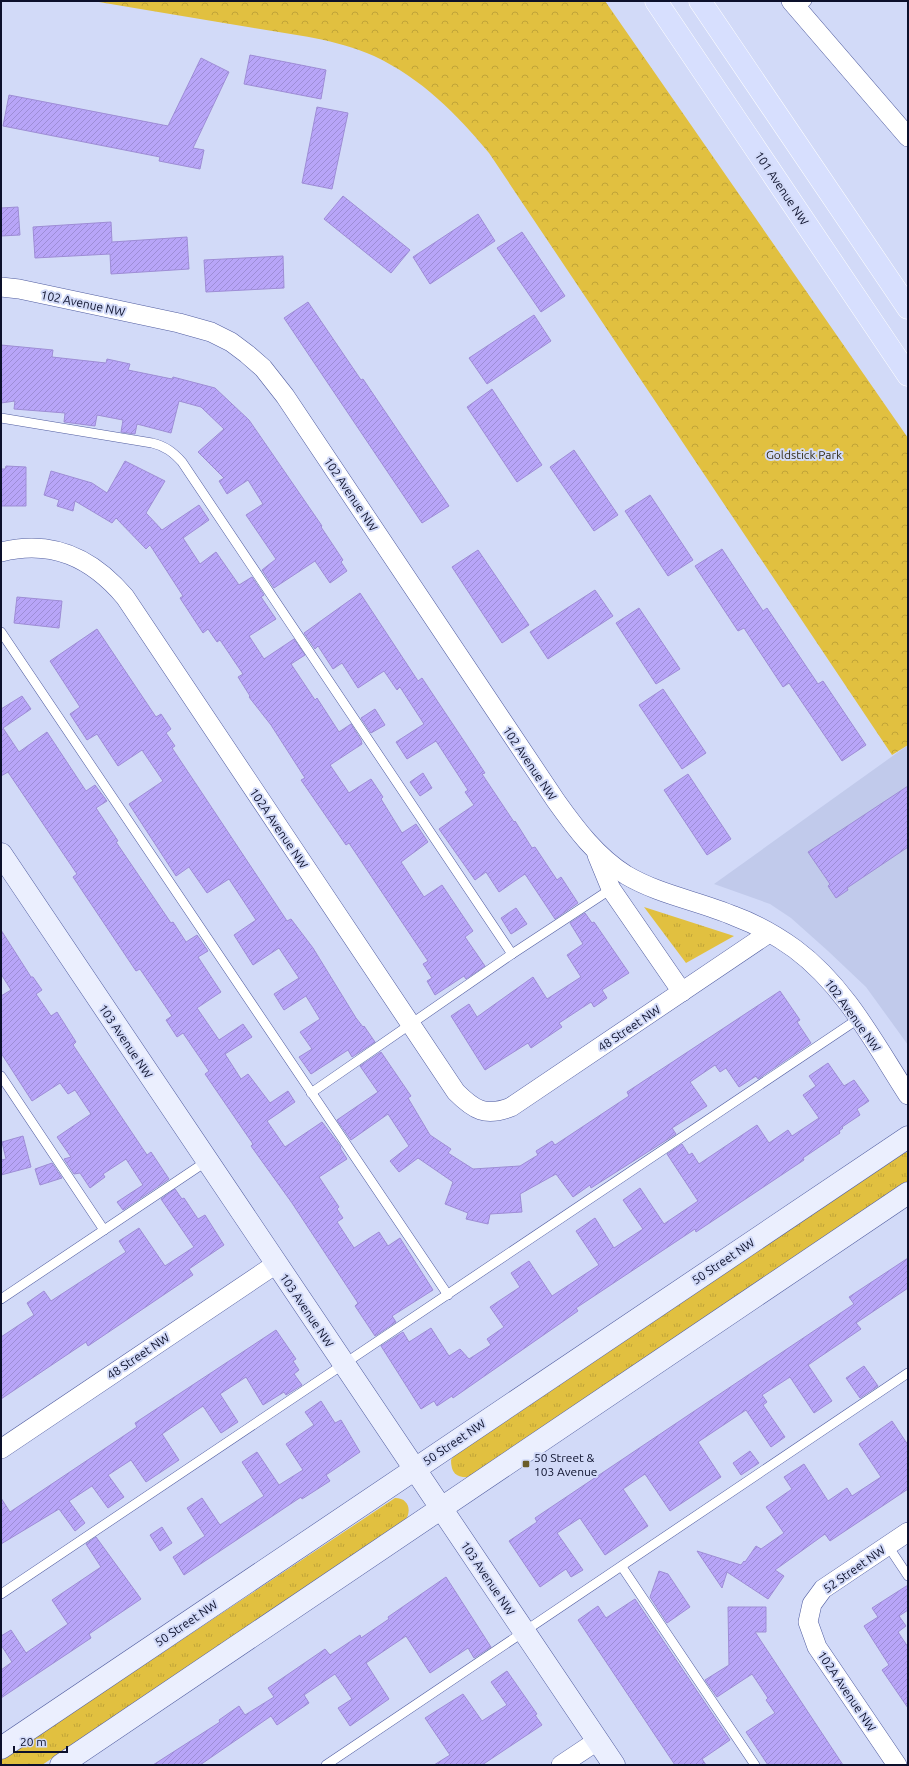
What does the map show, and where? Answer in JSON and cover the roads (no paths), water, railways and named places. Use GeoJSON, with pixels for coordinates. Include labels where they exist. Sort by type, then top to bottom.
{"type":"FeatureCollection","features":[{"type":"Feature","properties":{"kind":"main road","name":"101 Avenue NW"},"geometry":{"type":"LineString","coordinates":[[656,1],[908,375]]}},
{"type":"Feature","properties":{"kind":"main road"},"geometry":{"type":"LineString","coordinates":[[700,1],[908,308]]}},
{"type":"Feature","properties":{"kind":"main road","name":"103 Avenue NW"},"geometry":{"type":"LineString","coordinates":[[1,854],[614,1765]]}},
{"type":"Feature","properties":{"kind":"main road","name":"50 Street NW"},"geometry":{"type":"LineString","coordinates":[[1,1748],[908,1137]]}},
{"type":"Feature","properties":{"kind":"main road"},"geometry":{"type":"LineString","coordinates":[[61,1765],[441,1510],[908,1193]]}},
{"type":"Feature","properties":{"kind":"street"},"geometry":{"type":"LineString","coordinates":[[799,4],[908,137]]}},
{"type":"Feature","properties":{"kind":"street","name":"102 Avenue NW"},"geometry":{"type":"LineString","coordinates":[[1,287],[19,289],[195,326],[231,342],[263,368],[286,396],[556,801],[594,850],[611,865],[645,886],[734,916],[769,933],[795,949],[830,980],[858,1019],[908,1095]]}},
{"type":"Feature","properties":{"kind":"street","name":"102A Avenue NW"},"geometry":{"type":"LineString","coordinates":[[1,552],[30,547],[66,553],[98,570],[111,581],[125,597],[456,1092],[476,1109],[484,1112]]}},
{"type":"Feature","properties":{"kind":"street","name":"102 Avenue NW"},"geometry":{"type":"LineString","coordinates":[[594,850],[611,889],[682,992]]}},
{"type":"Feature","properties":{"kind":"street","name":"48 Street NW"},"geometry":{"type":"LineString","coordinates":[[484,1112],[499,1112],[510,1107],[769,933]]}},
{"type":"Feature","properties":{"kind":"street","name":"48 Street NW"},"geometry":{"type":"LineString","coordinates":[[1,1448],[276,1264]]}},
{"type":"Feature","properties":{"kind":"street","name":"52 Street NW"},"geometry":{"type":"LineString","coordinates":[[809,1612],[816,1597],[823,1590],[908,1532]]}},
{"type":"Feature","properties":{"kind":"street","name":"102A Avenue NW"},"geometry":{"type":"LineString","coordinates":[[809,1612],[808,1622],[817,1647],[897,1765]]}},
{"type":"Feature","properties":{"kind":"street"},"geometry":{"type":"LineString","coordinates":[[561,1765],[597,1741]]}},
{"type":"Feature","properties":{"kind":"lane"},"geometry":{"type":"LineString","coordinates":[[1,418],[152,443],[161,445],[175,454],[186,468],[512,954]]}},
{"type":"Feature","properties":{"kind":"lane"},"geometry":{"type":"LineString","coordinates":[[1,632],[448,1295]]}},
{"type":"Feature","properties":{"kind":"lane"},"geometry":{"type":"LineString","coordinates":[[311,1093],[512,954],[611,889]]}},
{"type":"Feature","properties":{"kind":"lane"},"geometry":{"type":"LineString","coordinates":[[1,1594],[858,1019]]}},
{"type":"Feature","properties":{"kind":"lane"},"geometry":{"type":"LineString","coordinates":[[1,1076],[104,1230]]}},
{"type":"Feature","properties":{"kind":"lane"},"geometry":{"type":"LineString","coordinates":[[1,1299],[207,1161]]}},
{"type":"Feature","properties":{"kind":"lane"},"geometry":{"type":"LineString","coordinates":[[326,1765],[908,1373]]}},
{"type":"Feature","properties":{"kind":"lane"},"geometry":{"type":"LineString","coordinates":[[888,1546],[908,1576]]}},
{"type":"Feature","properties":{"kind":"lane"},"geometry":{"type":"LineString","coordinates":[[622,1567],[755,1765]]}},
{"type":"Feature","properties":{"kind":"place","name":"50 Street & 103 Avenue"},"geometry":{"type":"Point","coordinates":[526,1464]}},
{"type":"Feature","properties":{"kind":"park label","name":"Goldstick Park"},"geometry":{"type":"Point","coordinates":[804,454]}}]}
